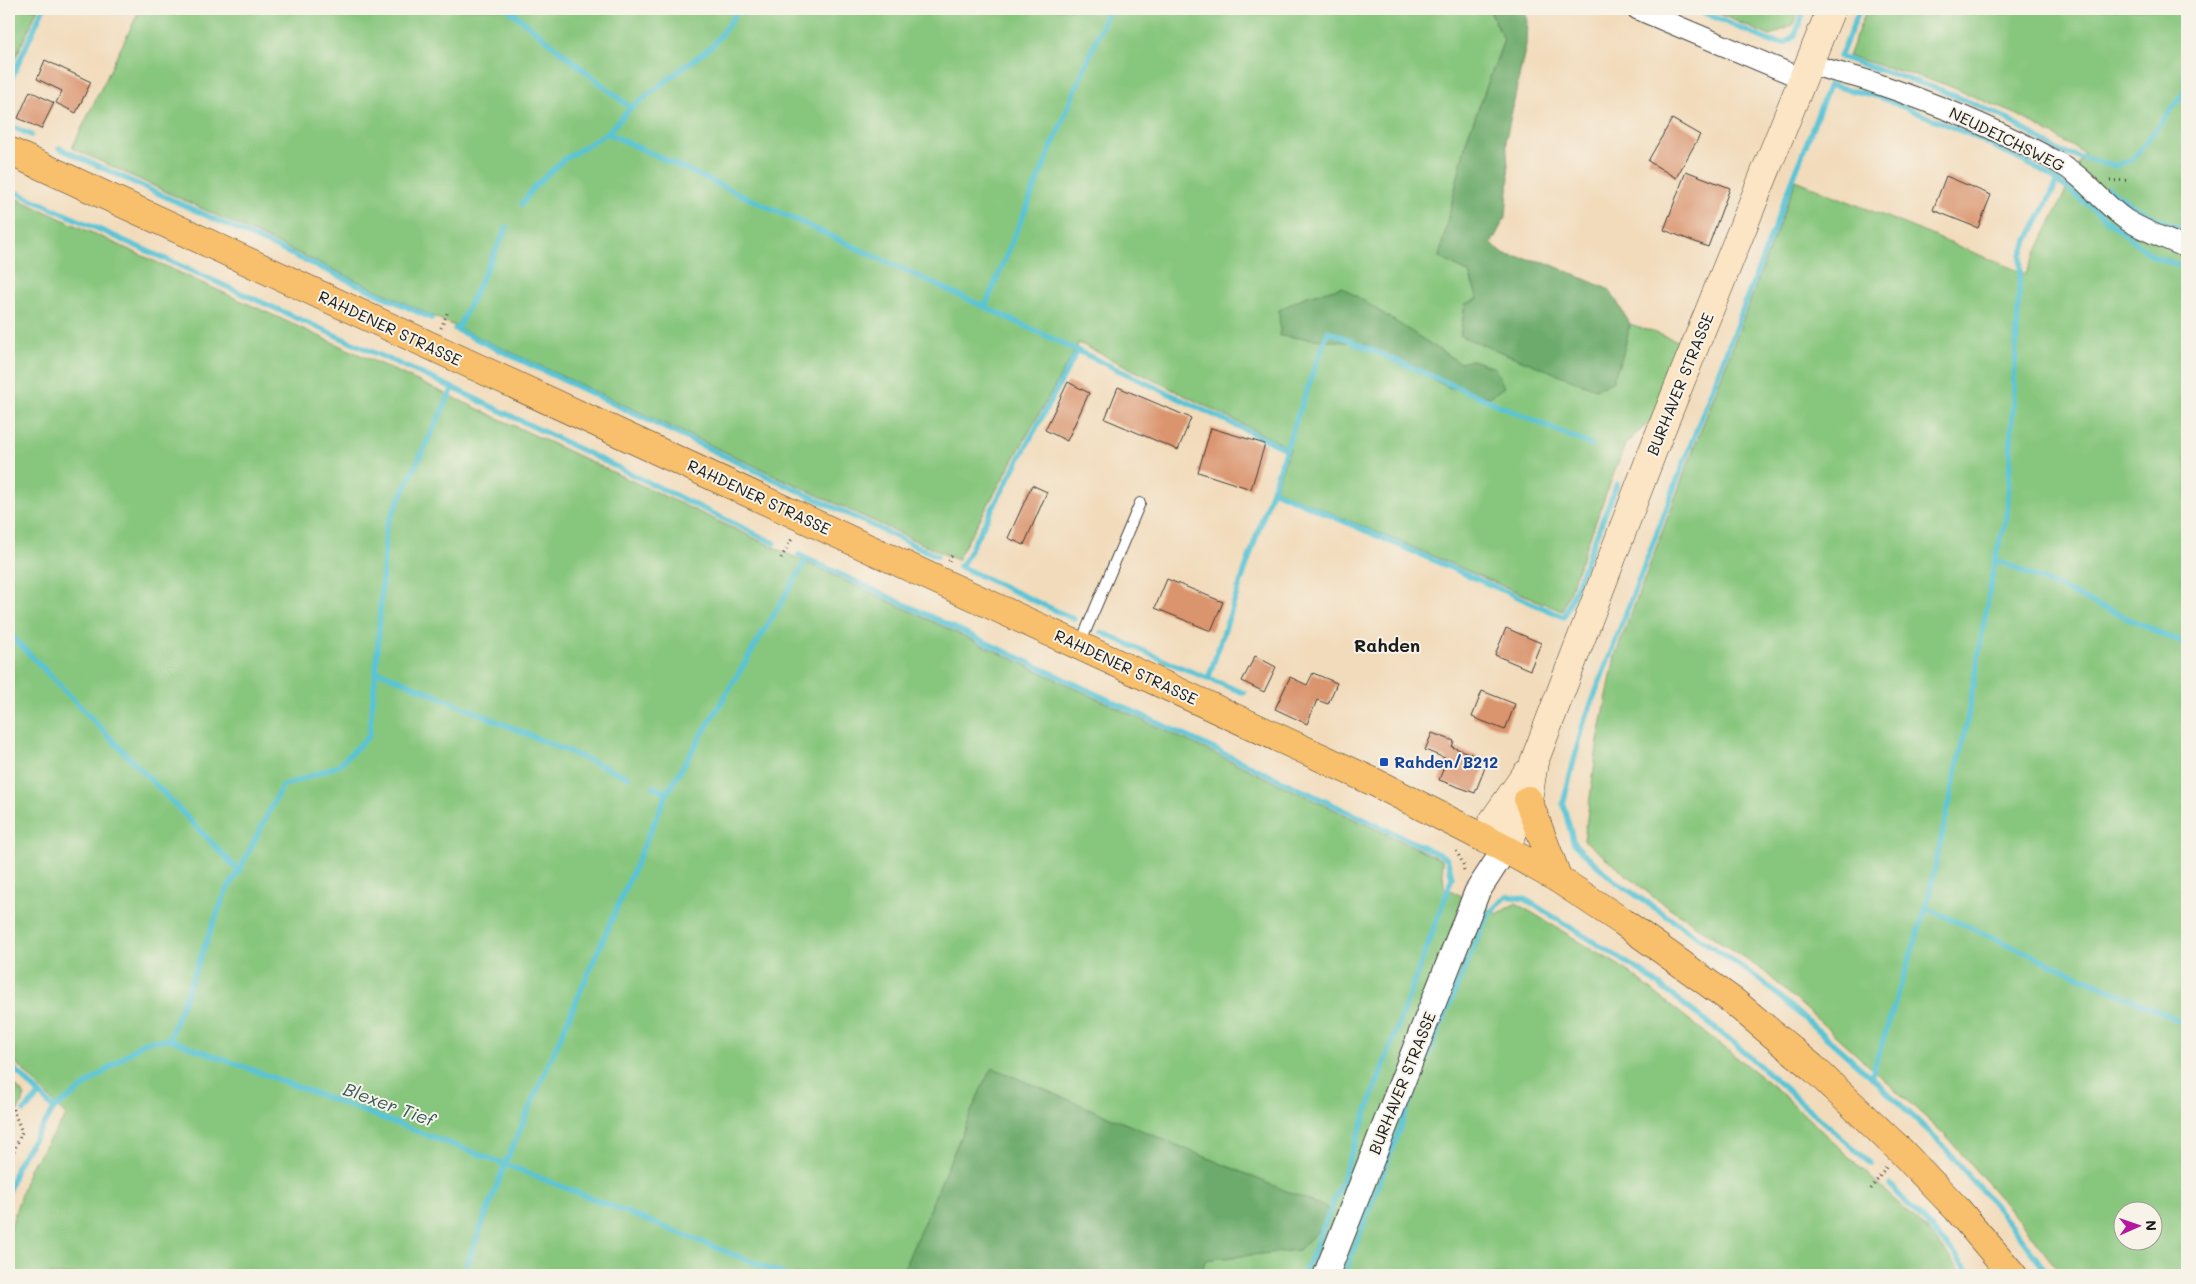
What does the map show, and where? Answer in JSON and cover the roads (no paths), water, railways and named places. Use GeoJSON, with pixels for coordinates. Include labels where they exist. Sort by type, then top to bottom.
{"type":"FeatureCollection","features":[{"type":"Feature","properties":{"kind":"main road","name":"BURHAVER STRASSE"},"geometry":{"type":"LineString","coordinates":[[1496,844],[1528,800],[1534,762],[1657,440],[1831,9]]}},
{"type":"Feature","properties":{"kind":"main road","name":"RAHDENER STRASSE"},"geometry":{"type":"LineString","coordinates":[[9,151],[1080,645],[1376,783],[1496,844],[1558,879],[1623,922],[1717,990],[1812,1067],[1957,1209],[2013,1275]]}},
{"type":"Feature","properties":{"kind":"main road","name":"BURHAVER STRASSE"},"geometry":{"type":"LineString","coordinates":[[1496,844],[1493,821],[1534,762]]}},
{"type":"Feature","properties":{"kind":"main road"},"geometry":{"type":"LineString","coordinates":[[1528,800],[1558,879]]}},
{"type":"Feature","properties":{"kind":"street","name":"NEUDEICHSWEG"},"geometry":{"type":"LineString","coordinates":[[1637,9],[1806,71],[1824,69],[1873,82],[1962,116],[2060,163],[2081,177],[2105,202],[2126,219],[2156,235],[2187,248]]}},
{"type":"Feature","properties":{"kind":"street","name":"BURHAVER STRASSE"},"geometry":{"type":"LineString","coordinates":[[1326,1275],[1496,844]]}},
{"type":"Feature","properties":{"kind":"lane"},"geometry":{"type":"LineString","coordinates":[[1080,645],[1140,503]]}},
{"type":"Feature","properties":{"kind":"waterway","name":"Blexer Tief"},"geometry":{"type":"LineString","coordinates":[[9,84],[43,9]]}},
{"type":"Feature","properties":{"kind":"waterway"},"geometry":{"type":"LineString","coordinates":[[508,9],[631,108]]}},
{"type":"Feature","properties":{"kind":"waterway"},"geometry":{"type":"LineString","coordinates":[[522,204],[533,188],[563,160],[607,133],[631,108],[713,45],[738,9]]}},
{"type":"Feature","properties":{"kind":"waterway"},"geometry":{"type":"LineString","coordinates":[[985,307],[1109,9]]}},
{"type":"Feature","properties":{"kind":"waterway"},"geometry":{"type":"LineString","coordinates":[[1695,9],[1772,42],[1785,43],[1795,35],[1805,9]]}},
{"type":"Feature","properties":{"kind":"waterway"},"geometry":{"type":"LineString","coordinates":[[1860,9],[1840,57],[1941,90],[2004,117],[2060,152],[2115,166],[2133,159],[2187,89]]}},
{"type":"Feature","properties":{"kind":"waterway"},"geometry":{"type":"LineString","coordinates":[[2049,1275],[2006,1219],[1936,1138],[1871,1077],[1762,981],[1612,879],[1574,844],[1563,804],[1583,725],[1829,85],[1880,97],[1971,135],[2031,165],[2058,181],[2154,257],[2187,268]]}},
{"type":"Feature","properties":{"kind":"waterway"},"geometry":{"type":"LineString","coordinates":[[9,125],[31,135]]}},
{"type":"Feature","properties":{"kind":"waterway"},"geometry":{"type":"LineString","coordinates":[[607,133],[985,307],[1286,449]]}},
{"type":"Feature","properties":{"kind":"waterway"},"geometry":{"type":"LineString","coordinates":[[59,148],[431,318]]}},
{"type":"Feature","properties":{"kind":"waterway"},"geometry":{"type":"LineString","coordinates":[[1871,1077],[1926,908],[1966,727],[1995,559],[2007,515],[2021,254],[2058,181]]}},
{"type":"Feature","properties":{"kind":"waterway"},"geometry":{"type":"LineString","coordinates":[[2108,188],[2146,213],[2166,223],[2187,230]]}},
{"type":"Feature","properties":{"kind":"waterway"},"geometry":{"type":"LineString","coordinates":[[9,189],[453,388],[774,543]]}},
{"type":"Feature","properties":{"kind":"waterway"},"geometry":{"type":"LineString","coordinates":[[457,330],[507,227]]}},
{"type":"Feature","properties":{"kind":"waterway"},"geometry":{"type":"LineString","coordinates":[[455,329],[937,556]]}},
{"type":"Feature","properties":{"kind":"waterway"},"geometry":{"type":"LineString","coordinates":[[1208,679],[1328,331],[1591,445]]}},
{"type":"Feature","properties":{"kind":"waterway"},"geometry":{"type":"LineString","coordinates":[[961,567],[1078,350]]}},
{"type":"Feature","properties":{"kind":"waterway"},"geometry":{"type":"LineString","coordinates":[[169,1039],[226,891],[239,871],[282,786],[338,766],[369,736],[376,670],[386,527],[453,388]]}},
{"type":"Feature","properties":{"kind":"waterway"},"geometry":{"type":"LineString","coordinates":[[1272,490],[1564,617],[1617,484]]}},
{"type":"Feature","properties":{"kind":"waterway"},"geometry":{"type":"LineString","coordinates":[[799,555],[1447,858],[1452,877],[1447,892],[1337,1193],[1304,1275]]}},
{"type":"Feature","properties":{"kind":"waterway"},"geometry":{"type":"LineString","coordinates":[[463,1275],[505,1164],[667,793],[807,559]]}},
{"type":"Feature","properties":{"kind":"waterway"},"geometry":{"type":"LineString","coordinates":[[1995,559],[2187,645]]}},
{"type":"Feature","properties":{"kind":"waterway"},"geometry":{"type":"LineString","coordinates":[[959,566],[1074,619]]}},
{"type":"Feature","properties":{"kind":"waterway"},"geometry":{"type":"LineString","coordinates":[[1101,632],[1244,693]]}},
{"type":"Feature","properties":{"kind":"waterway"},"geometry":{"type":"LineString","coordinates":[[9,633],[239,871]]}},
{"type":"Feature","properties":{"kind":"waterway"},"geometry":{"type":"LineString","coordinates":[[376,670],[628,777]]}},
{"type":"Feature","properties":{"kind":"waterway"},"geometry":{"type":"LineString","coordinates":[[654,787],[667,793]]}},
{"type":"Feature","properties":{"kind":"waterway"},"geometry":{"type":"LineString","coordinates":[[1344,1275],[1420,1075],[1470,955],[1490,912],[1507,896],[1525,899],[1642,972],[1734,1043],[1871,1164]]}},
{"type":"Feature","properties":{"kind":"waterway"},"geometry":{"type":"LineString","coordinates":[[1926,908],[2187,1024]]}},
{"type":"Feature","properties":{"kind":"waterway","name":"Blexer Tief"},"geometry":{"type":"LineString","coordinates":[[9,1063],[54,1109],[144,1042],[169,1039],[505,1164],[785,1275]]}},
{"type":"Feature","properties":{"kind":"waterway"},"geometry":{"type":"LineString","coordinates":[[24,1111],[39,1095]]}},
{"type":"Feature","properties":{"kind":"waterway"},"geometry":{"type":"LineString","coordinates":[[9,1190],[18,1163],[54,1109]]}},
{"type":"Feature","properties":{"kind":"waterway"},"geometry":{"type":"LineString","coordinates":[[9,1134],[13,1125]]}},
{"type":"Feature","properties":{"kind":"waterway"},"geometry":{"type":"LineString","coordinates":[[1890,1185],[1972,1275]]}},
{"type":"Feature","properties":{"kind":"place","name":"Rahden/B212"},"geometry":{"type":"Point","coordinates":[1384,762]}},
{"type":"Feature","properties":{"kind":"district","name":"Rahden"},"geometry":{"type":"Point","coordinates":[1387,646]}}]}
